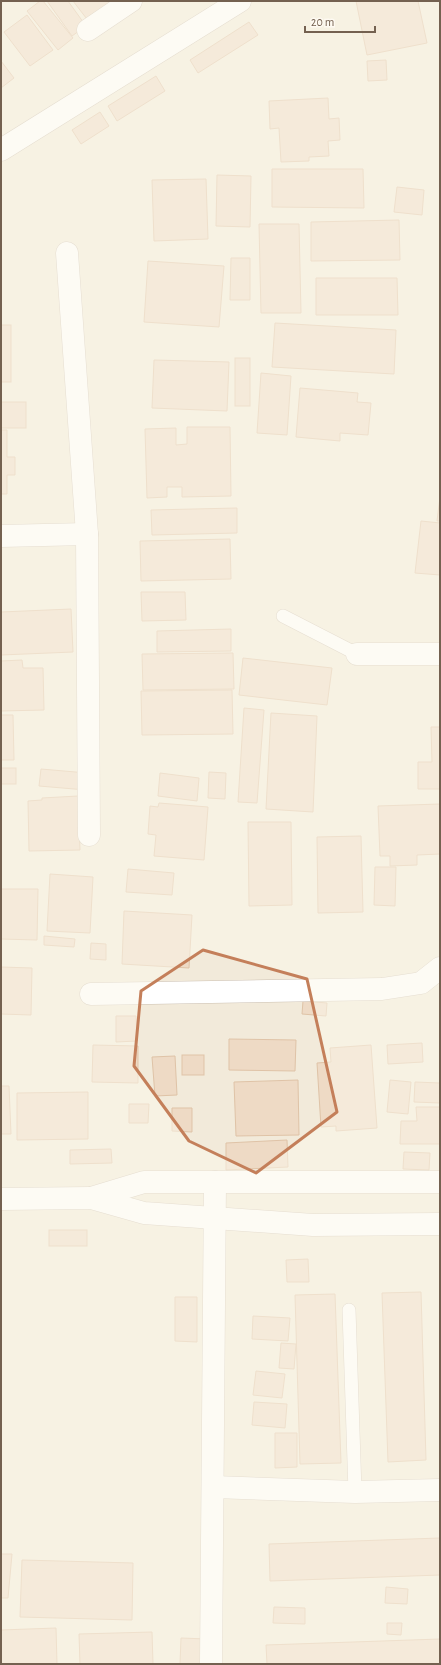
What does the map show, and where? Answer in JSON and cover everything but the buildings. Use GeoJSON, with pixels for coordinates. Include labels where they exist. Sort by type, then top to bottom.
{"type":"FeatureCollection","features":[{"type":"Feature","properties":{"kind":"street"},"geometry":{"type":"LineString","coordinates":[[88,30],[131,1]]}},
{"type":"Feature","properties":{"kind":"street"},"geometry":{"type":"LineString","coordinates":[[1,150],[240,1]]}},
{"type":"Feature","properties":{"kind":"street"},"geometry":{"type":"LineString","coordinates":[[67,254],[87,534],[89,836]]}},
{"type":"Feature","properties":{"kind":"street"},"geometry":{"type":"LineString","coordinates":[[1,536],[87,534]]}},
{"type":"Feature","properties":{"kind":"street"},"geometry":{"type":"LineString","coordinates":[[357,654],[440,654]]}},
{"type":"Feature","properties":{"kind":"street"},"geometry":{"type":"LineString","coordinates":[[91,994],[382,989],[421,983],[440,968]]}},
{"type":"Feature","properties":{"kind":"street"},"geometry":{"type":"LineString","coordinates":[[92,1198],[144,1182],[440,1182]]}},
{"type":"Feature","properties":{"kind":"street"},"geometry":{"type":"LineString","coordinates":[[211,1664],[214,1487],[215,1182]]}},
{"type":"Feature","properties":{"kind":"street"},"geometry":{"type":"LineString","coordinates":[[1,1199],[92,1198],[144,1212],[313,1225],[440,1224]]}},
{"type":"Feature","properties":{"kind":"street"},"geometry":{"type":"LineString","coordinates":[[214,1487],[355,1492],[440,1490]]}},
{"type":"Feature","properties":{"kind":"lane"},"geometry":{"type":"LineString","coordinates":[[283,616],[357,654]]}},
{"type":"Feature","properties":{"kind":"lane"},"geometry":{"type":"LineString","coordinates":[[350,1310],[355,1492]]}},
{"type":"Feature","properties":{"kind":"highlighted area"},"geometry":{"type":"Polygon","coordinates":[[[203,950],[307,979],[337,1112],[256,1173],[189,1141],[134,1066],[141,991],[203,950]]]}},
{"type":"Feature","properties":{"kind":"shaded area"},"geometry":{"type":"Polygon","coordinates":[[[1,1],[440,1],[440,1664],[1,1664],[1,1]]]}}]}
